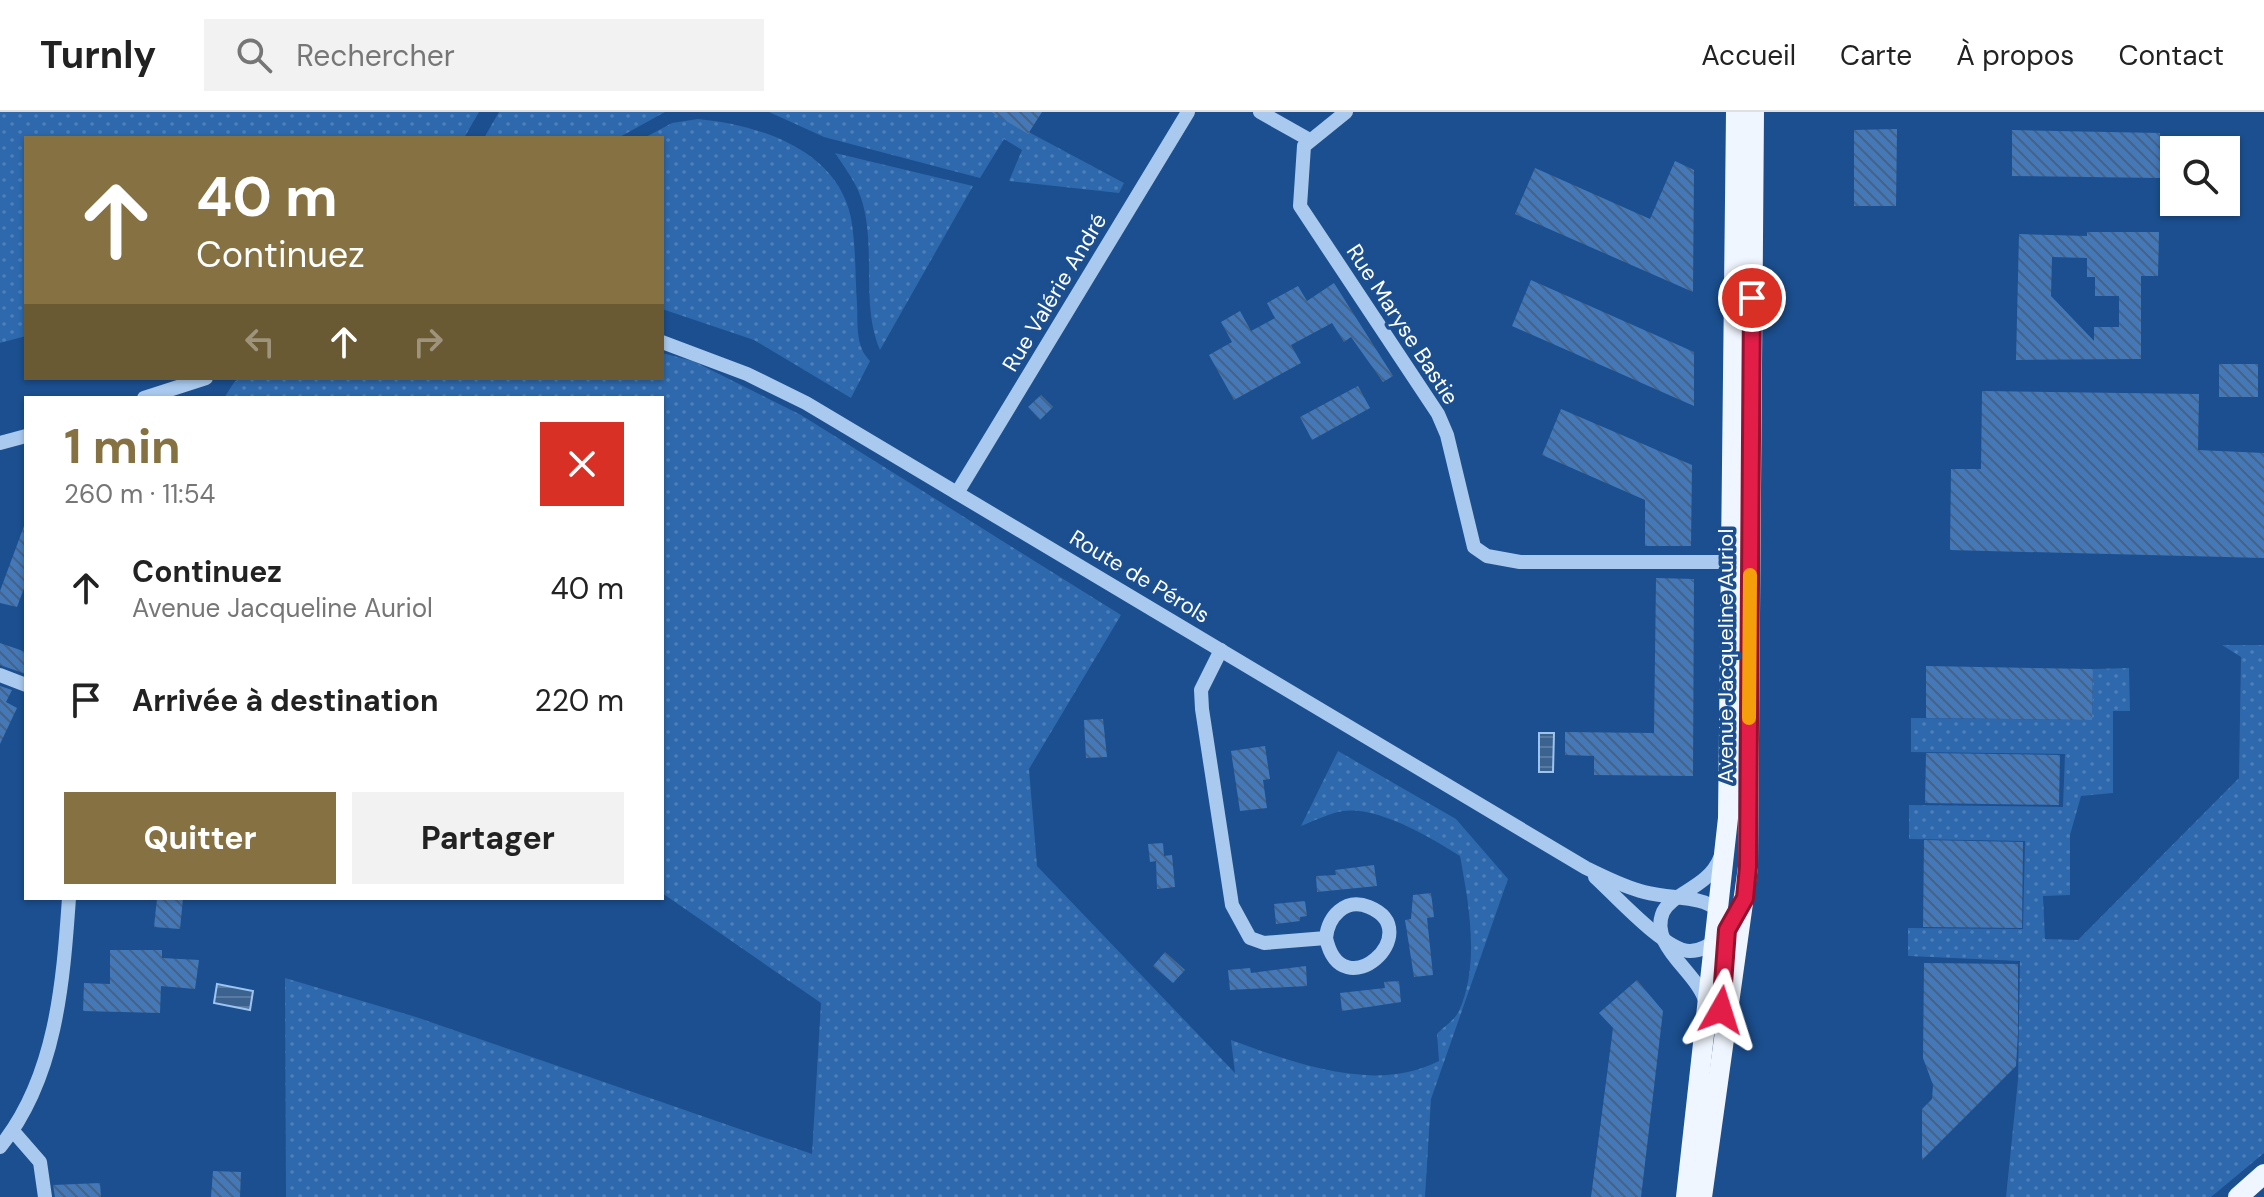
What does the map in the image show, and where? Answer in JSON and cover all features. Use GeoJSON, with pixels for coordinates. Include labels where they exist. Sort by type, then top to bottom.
{"type":"FeatureCollection","features":[{"type":"Feature","properties":{"kind":"main road","name":"Avenue Jacqueline Auriol"},"geometry":{"type":"LineString","coordinates":[[1702,1197],[1745,898],[1736,112]]}},
{"type":"Feature","properties":{"kind":"main road","name":"Avenue Jacqueline Auriol"},"geometry":{"type":"LineString","coordinates":[[1686,1197],[1707,1018],[1723,927],[1741,562],[1754,112]]}},
{"type":"Feature","properties":{"kind":"main road"},"geometry":{"type":"LineString","coordinates":[[2238,1197],[2264,1174]]}},
{"type":"Feature","properties":{"kind":"street","name":"Rue Valérie André"},"geometry":{"type":"LineString","coordinates":[[957,493],[1188,112]]}},
{"type":"Feature","properties":{"kind":"street"},"geometry":{"type":"LineString","coordinates":[[1260,112],[1308,139],[1346,112]]}},
{"type":"Feature","properties":{"kind":"street","name":"Rue Maryse Bastie"},"geometry":{"type":"LineString","coordinates":[[1308,139],[1301,169],[1300,206],[1438,414],[1447,435],[1474,547],[1487,556],[1520,562],[1741,562]]}},
{"type":"Feature","properties":{"kind":"street","name":"Route de Pérols"},"geometry":{"type":"LineString","coordinates":[[664,343],[747,374],[806,403],[1586,868],[1645,893],[1684,896]]}},
{"type":"Feature","properties":{"kind":"street"},"geometry":{"type":"LineString","coordinates":[[150,396],[200,380]]}},
{"type":"Feature","properties":{"kind":"street"},"geometry":{"type":"LineString","coordinates":[[0,443],[24,437]]}},
{"type":"Feature","properties":{"kind":"street"},"geometry":{"type":"LineString","coordinates":[[1221,650],[1201,690],[1232,905],[1250,938],[1264,943],[1326,938]]}},
{"type":"Feature","properties":{"kind":"street"},"geometry":{"type":"LineString","coordinates":[[0,675],[24,684]]}},
{"type":"Feature","properties":{"kind":"street"},"geometry":{"type":"LineString","coordinates":[[1725,846],[1711,875],[1673,901],[1663,913],[1660,928],[1664,941],[1678,949],[1694,951],[1723,927],[1745,898]]}},
{"type":"Feature","properties":{"kind":"street","name":"Route de Pérols"},"geometry":{"type":"LineString","coordinates":[[1586,868],[1664,941],[1703,993],[1707,1018]]}},
{"type":"Feature","properties":{"kind":"street"},"geometry":{"type":"LineString","coordinates":[[1684,896],[1704,900],[1723,927],[1728,956],[1715,1073],[1717,1090]]}},
{"type":"Feature","properties":{"kind":"street"},"geometry":{"type":"LineString","coordinates":[[0,1147],[13,1131],[34,1092],[53,1036],[69,900]]}},
{"type":"Feature","properties":{"kind":"street"},"geometry":{"type":"LineString","coordinates":[[1359,904],[1378,913],[1388,931],[1388,942],[1378,959],[1360,967],[1350,967],[1333,956],[1326,938],[1331,918],[1348,906],[1359,904]]}},
{"type":"Feature","properties":{"kind":"street"},"geometry":{"type":"LineString","coordinates":[[13,1131],[40,1162],[45,1197]]}},
{"type":"Feature","properties":{"kind":"shaded area"},"geometry":{"type":"Polygon","coordinates":[[[0,112],[479,112],[465,136],[24,136],[24,337],[0,343],[0,112]]]}},
{"type":"Feature","properties":{"kind":"shaded area"},"geometry":{"type":"Polygon","coordinates":[[[499,112],[665,112],[622,136],[485,136],[499,112]]]}},
{"type":"Feature","properties":{"kind":"shaded area"},"geometry":{"type":"Polygon","coordinates":[[[769,112],[991,112],[1124,183],[1119,193],[1009,181],[1022,150],[1004,139],[980,178],[824,137],[769,112]]]}},
{"type":"Feature","properties":{"kind":"shaded area"},"geometry":{"type":"Polygon","coordinates":[[[698,119],[746,127],[792,145],[813,158],[830,174],[843,194],[851,218],[858,334],[862,349],[870,361],[851,398],[754,340],[664,310],[664,136],[648,136],[672,123],[698,119]]]}},
{"type":"Feature","properties":{"kind":"shaded area"},"geometry":{"type":"Polygon","coordinates":[[[835,153],[973,186],[880,350],[871,311],[864,209],[856,185],[835,153]]]}},
{"type":"Feature","properties":{"kind":"shaded area"},"geometry":{"type":"Polygon","coordinates":[[[664,354],[693,361],[801,415],[1121,615],[1029,769],[1037,866],[1235,1073],[1231,1040],[1308,1065],[1362,1075],[1414,1071],[1439,1061],[1437,1034],[1459,1011],[1469,974],[1471,934],[1460,856],[1404,825],[1372,813],[1343,811],[1301,826],[1338,751],[1456,819],[1508,879],[1431,1099],[1425,1197],[286,1197],[285,978],[416,1017],[812,1154],[821,1003],[664,894],[664,396],[225,396],[235,381],[664,380],[664,354]]]}},
{"type":"Feature","properties":{"kind":"shaded area"},"geometry":{"type":"Polygon","coordinates":[[[2222,645],[2264,645],[2264,1153],[2211,1197],[2006,1197],[2018,1080],[2020,961],[1908,956],[1908,928],[2023,929],[2025,841],[1909,839],[1909,805],[2063,807],[2065,754],[1911,752],[1911,718],[2092,720],[2093,669],[2129,668],[2130,711],[2113,711],[2113,793],[2081,796],[2070,835],[2070,895],[2043,896],[2045,939],[2078,940],[2239,778],[2241,657],[2222,645]]]}},
{"type":"Feature","properties":{"kind":"shaded area"},"geometry":{"type":"Polygon","coordinates":[[[1539,733],[1554,733],[1553,772],[1539,772],[1539,733]]]}},
{"type":"Feature","properties":{"kind":"shaded area"},"geometry":{"type":"Polygon","coordinates":[[[217,984],[253,991],[250,1010],[214,1003],[217,984]]]}},
{"type":"Feature","properties":{"kind":"building"},"geometry":{"type":"Polygon","coordinates":[[[991,112],[1042,112],[1028,134],[991,112]]]}},
{"type":"Feature","properties":{"kind":"building"},"geometry":{"type":"Polygon","coordinates":[[[1897,129],[1896,206],[1854,206],[1854,130],[1897,129]]]}},
{"type":"Feature","properties":{"kind":"building"},"geometry":{"type":"Polygon","coordinates":[[[2012,130],[2160,133],[2160,178],[2012,176],[2012,130]]]}},
{"type":"Feature","properties":{"kind":"building"},"geometry":{"type":"Polygon","coordinates":[[[1675,161],[1694,170],[1693,292],[1515,214],[1535,168],[1650,219],[1675,161]]]}},
{"type":"Feature","properties":{"kind":"building"},"geometry":{"type":"Polygon","coordinates":[[[2087,232],[2159,232],[2158,276],[2141,276],[2141,359],[2016,360],[2019,234],[2087,236],[2087,232]],[[2052,257],[2051,296],[2094,341],[2094,327],[2119,327],[2119,296],[2095,296],[2095,277],[2087,277],[2087,258],[2052,257]]]}},
{"type":"Feature","properties":{"kind":"building"},"geometry":{"type":"Polygon","coordinates":[[[1531,280],[1694,352],[1694,406],[1512,326],[1531,280]]]}},
{"type":"Feature","properties":{"kind":"building"},"geometry":{"type":"Polygon","coordinates":[[[1334,283],[1393,376],[1383,382],[1351,337],[1344,342],[1332,323],[1291,345],[1301,363],[1234,400],[1209,355],[1232,342],[1221,322],[1240,311],[1251,331],[1275,318],[1267,303],[1298,286],[1307,301],[1334,283]]]}},
{"type":"Feature","properties":{"kind":"building"},"geometry":{"type":"Polygon","coordinates":[[[2219,364],[2258,364],[2258,397],[2219,397],[2219,364]]]}},
{"type":"Feature","properties":{"kind":"building"},"geometry":{"type":"Polygon","coordinates":[[[1358,386],[1370,408],[1312,440],[1300,417],[1358,386]]]}},
{"type":"Feature","properties":{"kind":"building"},"geometry":{"type":"Polygon","coordinates":[[[1982,391],[2199,394],[2198,450],[2264,453],[2264,558],[1950,550],[1951,469],[1981,469],[1982,391]]]}},
{"type":"Feature","properties":{"kind":"building"},"geometry":{"type":"Polygon","coordinates":[[[1041,395],[1053,407],[1040,420],[1028,407],[1041,395]]]}},
{"type":"Feature","properties":{"kind":"building"},"geometry":{"type":"Polygon","coordinates":[[[1561,409],[1692,465],[1691,546],[1645,546],[1645,500],[1542,455],[1561,409]]]}},
{"type":"Feature","properties":{"kind":"building"},"geometry":{"type":"Polygon","coordinates":[[[24,526],[24,588],[17,607],[0,603],[0,591],[24,526]]]}},
{"type":"Feature","properties":{"kind":"building"},"geometry":{"type":"Polygon","coordinates":[[[1656,578],[1694,579],[1693,776],[1594,775],[1594,756],[1565,755],[1565,732],[1654,733],[1656,578]]]}},
{"type":"Feature","properties":{"kind":"building"},"geometry":{"type":"Polygon","coordinates":[[[0,643],[24,651],[24,673],[0,665],[0,643]]]}},
{"type":"Feature","properties":{"kind":"building"},"geometry":{"type":"Polygon","coordinates":[[[1926,666],[2093,669],[2092,720],[1926,718],[1926,666]]]}},
{"type":"Feature","properties":{"kind":"building"},"geometry":{"type":"Polygon","coordinates":[[[0,686],[12,690],[6,702],[17,708],[0,744],[0,686]]]}},
{"type":"Feature","properties":{"kind":"building"},"geometry":{"type":"Polygon","coordinates":[[[1103,719],[1107,757],[1086,758],[1084,720],[1103,719]]]}},
{"type":"Feature","properties":{"kind":"building"},"geometry":{"type":"Polygon","coordinates":[[[1265,746],[1270,779],[1263,780],[1267,808],[1240,811],[1231,751],[1265,746]]]}},
{"type":"Feature","properties":{"kind":"building"},"geometry":{"type":"Polygon","coordinates":[[[1926,753],[2060,755],[2059,805],[1925,803],[1926,753]]]}},
{"type":"Feature","properties":{"kind":"building"},"geometry":{"type":"Polygon","coordinates":[[[1924,840],[2023,842],[2022,928],[1923,927],[1924,840]]]}},
{"type":"Feature","properties":{"kind":"building"},"geometry":{"type":"Polygon","coordinates":[[[1163,843],[1164,856],[1172,855],[1175,887],[1157,889],[1156,861],[1150,862],[1148,844],[1163,843]]]}},
{"type":"Feature","properties":{"kind":"building"},"geometry":{"type":"Polygon","coordinates":[[[1374,865],[1377,886],[1317,892],[1316,876],[1336,875],[1335,870],[1374,865]]]}},
{"type":"Feature","properties":{"kind":"building"},"geometry":{"type":"Polygon","coordinates":[[[1431,893],[1434,917],[1427,918],[1433,975],[1414,977],[1405,920],[1411,919],[1413,895],[1431,893]]]}},
{"type":"Feature","properties":{"kind":"building"},"geometry":{"type":"Polygon","coordinates":[[[157,900],[183,900],[180,929],[154,927],[157,900]]]}},
{"type":"Feature","properties":{"kind":"building"},"geometry":{"type":"Polygon","coordinates":[[[1305,901],[1307,916],[1300,917],[1300,921],[1276,924],[1274,904],[1305,901]]]}},
{"type":"Feature","properties":{"kind":"building"},"geometry":{"type":"Polygon","coordinates":[[[110,950],[162,950],[162,958],[199,960],[195,989],[161,986],[160,1013],[83,1011],[84,983],[110,984],[110,950]]]}},
{"type":"Feature","properties":{"kind":"building"},"geometry":{"type":"Polygon","coordinates":[[[1165,952],[1185,970],[1173,983],[1153,966],[1165,952]]]}},
{"type":"Feature","properties":{"kind":"building"},"geometry":{"type":"Polygon","coordinates":[[[1924,963],[2018,964],[2018,1033],[2016,1066],[1922,1160],[1922,1109],[1932,1099],[1933,1085],[1923,1058],[1924,963]]]}},
{"type":"Feature","properties":{"kind":"building"},"geometry":{"type":"Polygon","coordinates":[[[1306,966],[1307,986],[1230,990],[1228,970],[1250,968],[1251,973],[1306,966]]]}},
{"type":"Feature","properties":{"kind":"building"},"geometry":{"type":"Polygon","coordinates":[[[1637,980],[1663,1011],[1641,1197],[1591,1197],[1613,1028],[1599,1013],[1637,980]]]}},
{"type":"Feature","properties":{"kind":"building"},"geometry":{"type":"Polygon","coordinates":[[[1399,981],[1401,1002],[1342,1011],[1340,993],[1385,988],[1384,982],[1399,981]]]}},
{"type":"Feature","properties":{"kind":"building"},"geometry":{"type":"Polygon","coordinates":[[[213,1171],[241,1172],[240,1197],[211,1197],[213,1171]]]}},
{"type":"Feature","properties":{"kind":"building"},"geometry":{"type":"Polygon","coordinates":[[[100,1183],[101,1197],[55,1197],[53,1185],[100,1183]]]}},
{"type":"Feature","properties":{"kind":"slow traffic"},"geometry":{"type":"LineString","coordinates":[[1749,718],[1750,575]]}},
{"type":"Feature","properties":{"kind":"route"},"geometry":{"type":"LineString","coordinates":[[1721,1010],[1728,956],[1727,930],[1745,898],[1748,867],[1752,298]]}}]}
